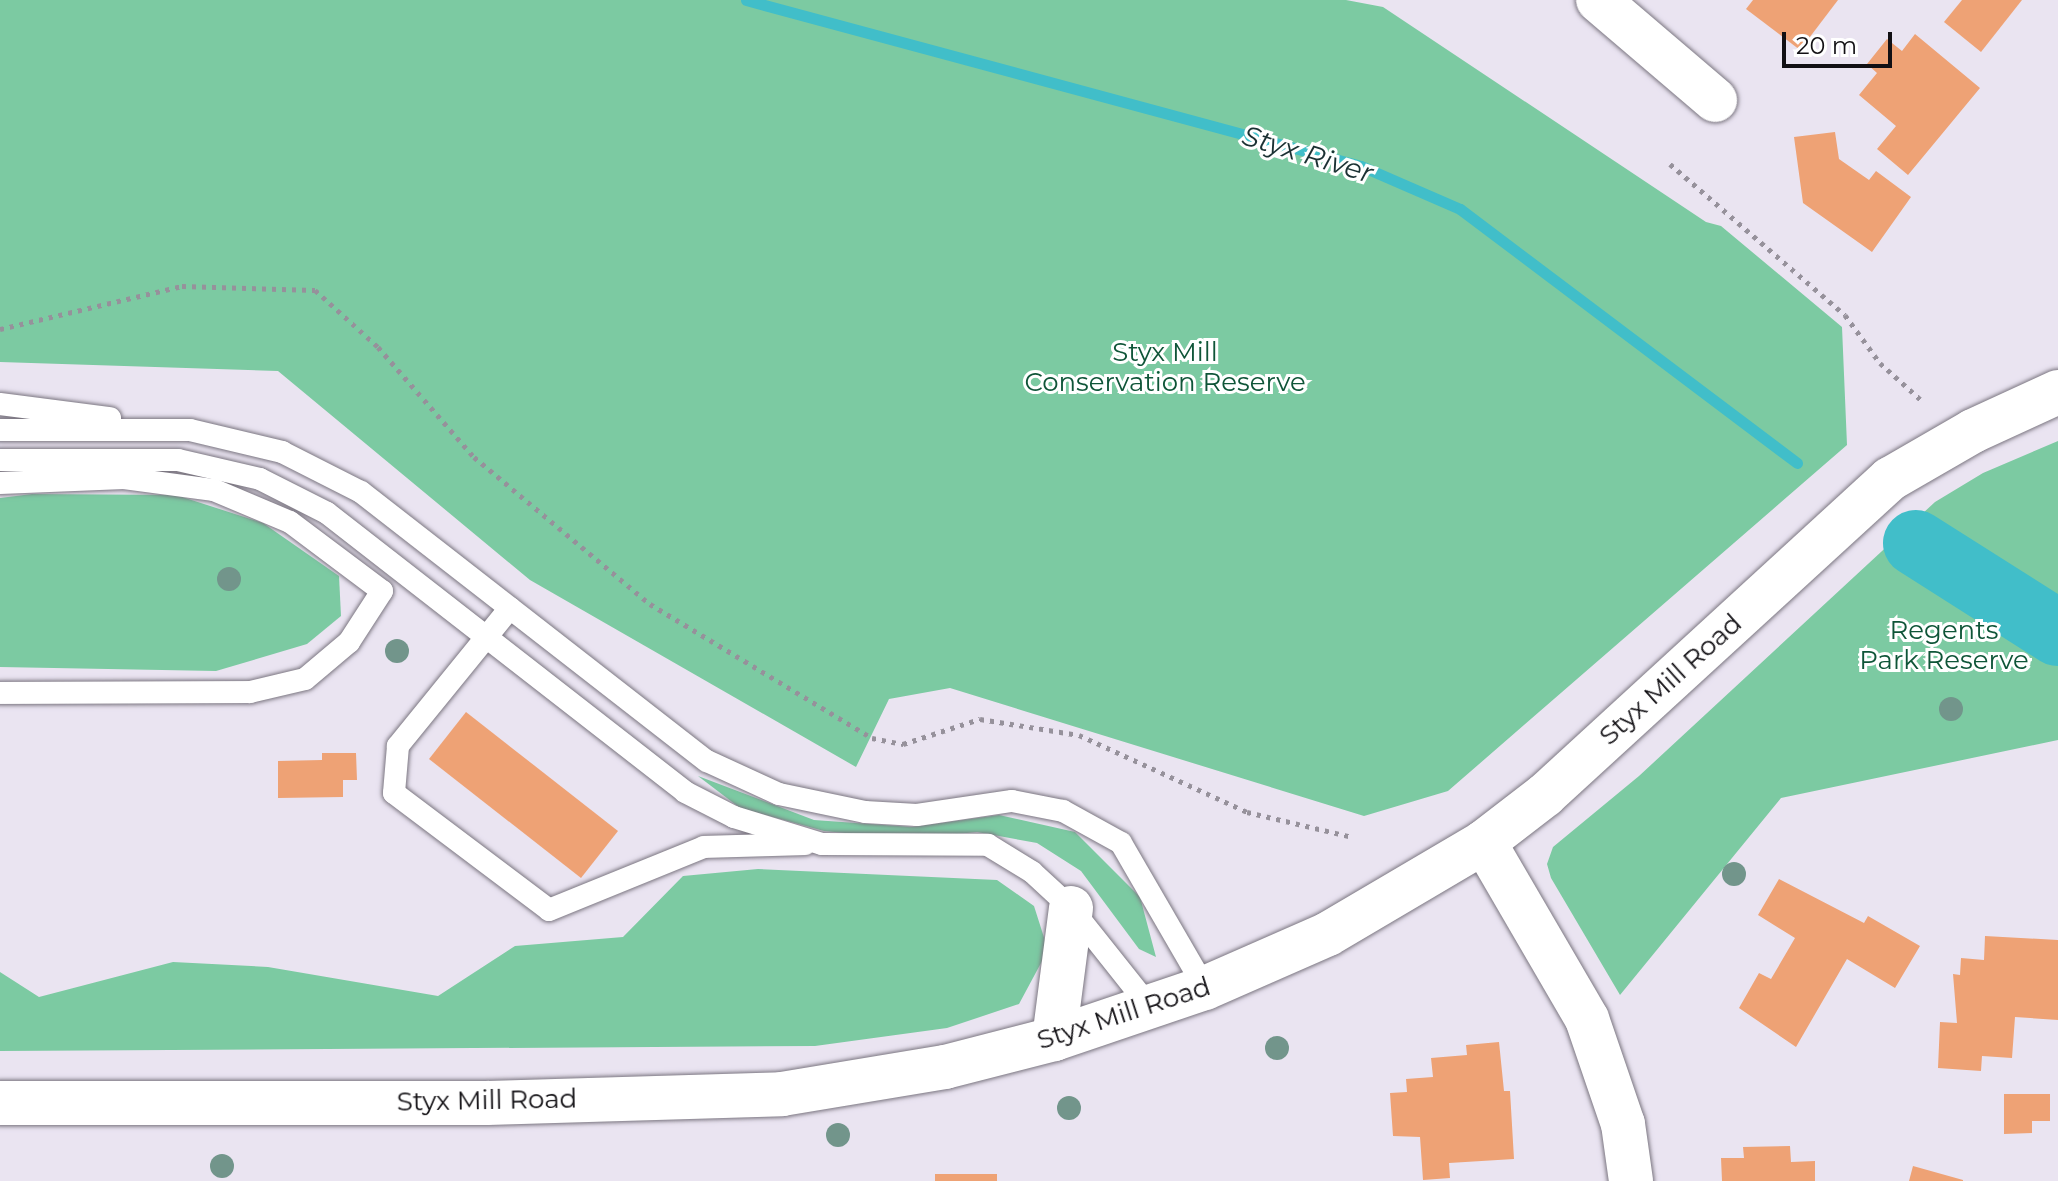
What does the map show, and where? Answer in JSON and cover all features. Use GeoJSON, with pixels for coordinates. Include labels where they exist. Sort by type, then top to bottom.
{"type":"FeatureCollection","features":[{"type":"Feature","properties":{"kind":"street"},"geometry":{"type":"LineString","coordinates":[[1598,0],[1715,100]]}},
{"type":"Feature","properties":{"kind":"street","name":"Styx Mill Road"},"geometry":{"type":"LineString","coordinates":[[0,1103],[486,1103],[782,1094],[945,1067],[1054,1039],[1205,988],[1328,934],[1484,842],[1545,795],[1890,479],[2022,405],[2058,392]]}},
{"type":"Feature","properties":{"kind":"street"},"geometry":{"type":"LineString","coordinates":[[1484,842],[1592,1030],[1623,1124],[1631,1181]]}},
{"type":"Feature","properties":{"kind":"street"},"geometry":{"type":"LineString","coordinates":[[1054,1039],[1071,908]]}},
{"type":"Feature","properties":{"kind":"lane"},"geometry":{"type":"LineString","coordinates":[[0,404],[190,430],[282,452],[361,492],[707,761],[779,794],[865,812],[917,815],[1012,801],[1063,811],[1121,843],[1205,988]]}},
{"type":"Feature","properties":{"kind":"lane"},"geometry":{"type":"LineString","coordinates":[[0,430],[190,430]]}},
{"type":"Feature","properties":{"kind":"lane"},"geometry":{"type":"LineString","coordinates":[[0,460],[178,460],[260,479],[327,513],[685,792],[734,817],[822,844]]}},
{"type":"Feature","properties":{"kind":"lane"},"geometry":{"type":"LineString","coordinates":[[0,483],[124,478],[214,490],[290,522],[382,591]]}},
{"type":"Feature","properties":{"kind":"lane"},"geometry":{"type":"LineString","coordinates":[[0,693],[250,692],[305,679],[349,642],[382,591],[400,572]]}},
{"type":"Feature","properties":{"kind":"lane"},"geometry":{"type":"LineString","coordinates":[[510,608],[398,746],[394,793],[549,910],[704,847],[988,845],[1032,872],[1071,908],[1149,1006]]}},
{"type":"Feature","properties":{"kind":"path"},"geometry":{"type":"LineString","coordinates":[[1670,164],[1845,315],[1880,363],[1920,399]]}},
{"type":"Feature","properties":{"kind":"path"},"geometry":{"type":"LineString","coordinates":[[0,329],[182,286],[315,290],[378,347],[474,457],[650,604],[872,738],[903,744],[980,719],[1079,735],[1247,812],[1353,837]]}},
{"type":"Feature","properties":{"kind":"green space","name":"Styx Mill Conservation Reserve"},"geometry":{"type":"Polygon","coordinates":[[[0,0],[1346,0],[1383,7],[1706,222],[1721,226],[1842,327],[1847,445],[1448,791],[1364,816],[950,688],[889,699],[856,767],[530,580],[278,371],[0,362],[0,0]]]}},
{"type":"Feature","properties":{"kind":"green space","name":"Regents Park Reserve"},"geometry":{"type":"Polygon","coordinates":[[[2058,441],[2058,740],[1781,798],[1620,995],[1551,878],[1547,864],[1553,847],[1639,776],[1935,502],[1983,473],[2058,441]]]}},
{"type":"Feature","properties":{"kind":"green space"},"geometry":{"type":"Polygon","coordinates":[[[32,494],[176,495],[263,523],[339,576],[341,616],[307,644],[216,671],[0,667],[0,498],[32,494]]]}},
{"type":"Feature","properties":{"kind":"green space"},"geometry":{"type":"Polygon","coordinates":[[[698,776],[814,820],[912,827],[999,815],[1075,832],[1140,897],[1156,957],[1139,949],[1081,871],[1037,843],[977,832],[908,839],[824,831],[740,808],[698,776]]]}},
{"type":"Feature","properties":{"kind":"green space"},"geometry":{"type":"Polygon","coordinates":[[[758,869],[997,880],[1034,906],[1048,950],[1019,1004],[947,1028],[815,1046],[0,1051],[0,972],[39,997],[173,962],[268,967],[438,996],[515,946],[623,937],[683,876],[758,869]]]}},
{"type":"Feature","properties":{"kind":"building"},"geometry":{"type":"Polygon","coordinates":[[[1753,0],[1838,0],[1800,50],[1746,9],[1753,0]]]}},
{"type":"Feature","properties":{"kind":"building"},"geometry":{"type":"Polygon","coordinates":[[[1962,0],[2022,0],[1981,52],[1944,22],[1962,0]]]}},
{"type":"Feature","properties":{"kind":"building"},"geometry":{"type":"Polygon","coordinates":[[[1915,34],[1980,88],[1908,175],[1877,149],[1896,126],[1859,95],[1877,73],[1867,64],[1887,39],[1902,51],[1915,34]]]}},
{"type":"Feature","properties":{"kind":"building"},"geometry":{"type":"Polygon","coordinates":[[[1835,132],[1839,159],[1869,180],[1876,171],[1911,197],[1872,252],[1803,203],[1794,137],[1835,132]]]}},
{"type":"Feature","properties":{"kind":"building"},"geometry":{"type":"Polygon","coordinates":[[[466,712],[618,831],[581,878],[429,759],[466,712]]]}},
{"type":"Feature","properties":{"kind":"building"},"geometry":{"type":"Polygon","coordinates":[[[322,753],[356,753],[357,780],[343,780],[343,797],[278,798],[278,761],[322,760],[322,753]]]}},
{"type":"Feature","properties":{"kind":"building"},"geometry":{"type":"Polygon","coordinates":[[[1779,879],[1864,923],[1868,916],[1920,946],[1895,988],[1847,959],[1796,1047],[1739,1008],[1759,973],[1771,979],[1795,938],[1758,915],[1779,879]]]}},
{"type":"Feature","properties":{"kind":"building"},"geometry":{"type":"Polygon","coordinates":[[[1985,936],[2058,940],[2058,1020],[2015,1017],[2012,1058],[1982,1056],[1981,1071],[1938,1068],[1940,1022],[1957,1023],[1953,974],[1960,975],[1961,958],[1984,960],[1985,936]]]}},
{"type":"Feature","properties":{"kind":"building"},"geometry":{"type":"Polygon","coordinates":[[[1499,1042],[1504,1091],[1510,1091],[1514,1159],[1449,1163],[1450,1178],[1423,1180],[1420,1137],[1393,1136],[1390,1093],[1407,1092],[1406,1079],[1433,1077],[1431,1058],[1467,1055],[1466,1045],[1499,1042]]]}},
{"type":"Feature","properties":{"kind":"building"},"geometry":{"type":"Polygon","coordinates":[[[2004,1094],[2050,1094],[2050,1121],[2032,1121],[2032,1133],[2004,1134],[2004,1094]]]}},
{"type":"Feature","properties":{"kind":"building"},"geometry":{"type":"Polygon","coordinates":[[[1790,1146],[1791,1162],[1815,1161],[1815,1181],[1722,1181],[1721,1158],[1744,1158],[1743,1147],[1790,1146]]]}},
{"type":"Feature","properties":{"kind":"building"},"geometry":{"type":"Polygon","coordinates":[[[1913,1166],[1963,1180],[1963,1181],[1909,1181],[1913,1166]]]}},
{"type":"Feature","properties":{"kind":"building"},"geometry":{"type":"Polygon","coordinates":[[[935,1174],[997,1174],[997,1181],[935,1181],[935,1174]]]}},
{"type":"Feature","properties":{"kind":"waterway","name":"Styx River"},"geometry":{"type":"LineString","coordinates":[[746,0],[1361,166],[1460,209],[1797,463]]}},
{"type":"Feature","properties":{"kind":"waterway","name":"Styx River"},"geometry":{"type":"LineString","coordinates":[[1916,543],[2058,633]]}}]}
